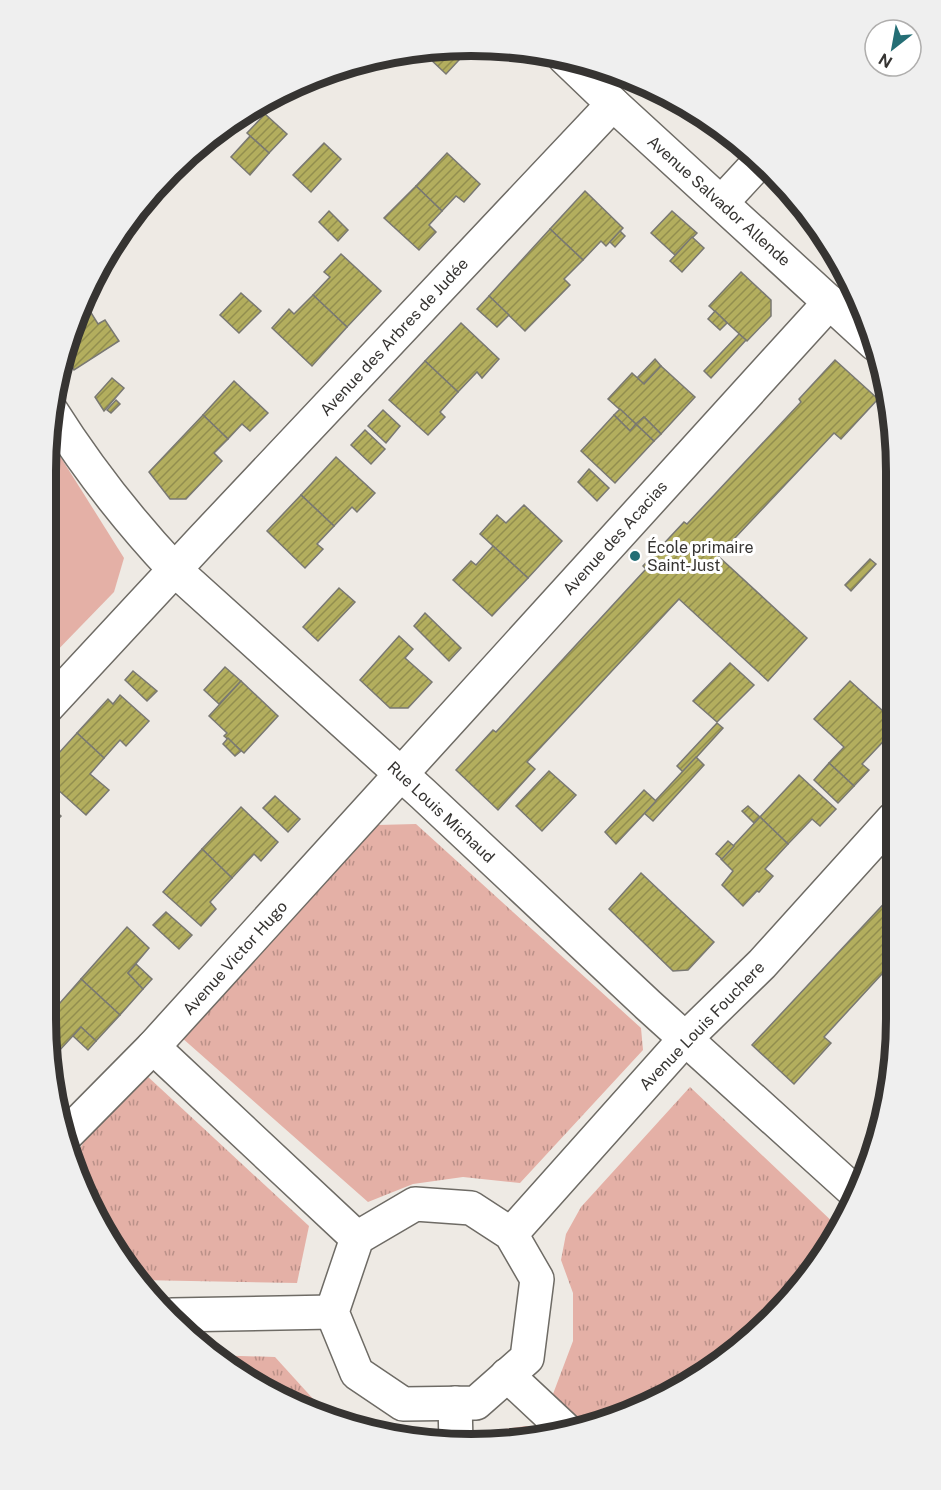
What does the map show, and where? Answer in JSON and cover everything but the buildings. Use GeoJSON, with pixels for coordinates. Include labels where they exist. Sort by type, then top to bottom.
{"type":"FeatureCollection","features":[{"type":"Feature","properties":{"kind":"street","name":"Avenue Salvador Allende"},"geometry":{"type":"LineString","coordinates":[[578,70],[861,331]]}},
{"type":"Feature","properties":{"kind":"street","name":"Avenue des Arbres de Judée"},"geometry":{"type":"LineString","coordinates":[[56,697],[174,569],[614,104]]}},
{"type":"Feature","properties":{"kind":"street"},"geometry":{"type":"LineString","coordinates":[[722,202],[754,167]]}},
{"type":"Feature","properties":{"kind":"street","name":"Avenue des Acacias"},"geometry":{"type":"LineString","coordinates":[[401,774],[830,302]]}},
{"type":"Feature","properties":{"kind":"street","name":"Rue Louis Michaud"},"geometry":{"type":"LineString","coordinates":[[58,421],[140,533],[174,569],[401,774],[685,1039],[850,1188]]}},
{"type":"Feature","properties":{"kind":"street","name":"Avenue Victor Hugo"},"geometry":{"type":"LineString","coordinates":[[71,1130],[153,1047],[401,774]]}},
{"type":"Feature","properties":{"kind":"street","name":"Avenue Louis Fouchere"},"geometry":{"type":"LineString","coordinates":[[511,1234],[685,1039],[762,964],[886,828]]}},
{"type":"Feature","properties":{"kind":"street"},"geometry":{"type":"LineString","coordinates":[[153,1047],[357,1238]]}},
{"type":"Feature","properties":{"kind":"street"},"geometry":{"type":"LineString","coordinates":[[415,1204],[471,1208],[511,1234],[537,1279],[527,1358],[476,1403],[403,1404],[357,1373],[333,1312],[357,1238],[415,1204]]}},
{"type":"Feature","properties":{"kind":"street"},"geometry":{"type":"LineString","coordinates":[[179,1315],[333,1312]]}},
{"type":"Feature","properties":{"kind":"street"},"geometry":{"type":"LineString","coordinates":[[507,1376],[560,1425]]}},
{"type":"Feature","properties":{"kind":"street"},"geometry":{"type":"LineString","coordinates":[[455,1403],[456,1434]]}},
{"type":"Feature","properties":{"kind":"green space"},"geometry":{"type":"Polygon","coordinates":[[[56,450],[124,558],[114,592],[56,652],[56,450]]]}},
{"type":"Feature","properties":{"kind":"green space"},"geometry":{"type":"Polygon","coordinates":[[[416,824],[641,1028],[643,1050],[520,1183],[463,1177],[413,1184],[368,1202],[181,1037],[377,825],[416,824]]]}},
{"type":"Feature","properties":{"kind":"green space"},"geometry":{"type":"Polygon","coordinates":[[[146,1075],[309,1226],[297,1283],[148,1280],[111,1227],[87,1178],[78,1152],[90,1132],[146,1075]]]}},
{"type":"Feature","properties":{"kind":"green space"},"geometry":{"type":"Polygon","coordinates":[[[690,1087],[833,1222],[816,1250],[783,1293],[744,1332],[723,1349],[701,1365],[654,1392],[580,1419],[553,1394],[573,1341],[573,1293],[561,1260],[566,1234],[581,1207],[690,1087]]]}},
{"type":"Feature","properties":{"kind":"green space"},"geometry":{"type":"Polygon","coordinates":[[[227,1356],[275,1357],[319,1406],[263,1379],[227,1356]]]}},
{"type":"Feature","properties":{"kind":"green space"},"geometry":{"type":"Polygon","coordinates":[[[526,1426],[537,1429],[501,1434],[505,1429],[526,1426]]]}},
{"type":"Feature","properties":{"kind":"place","name":"École primaire Saint-Just"},"geometry":{"type":"Point","coordinates":[635,556]}}]}
